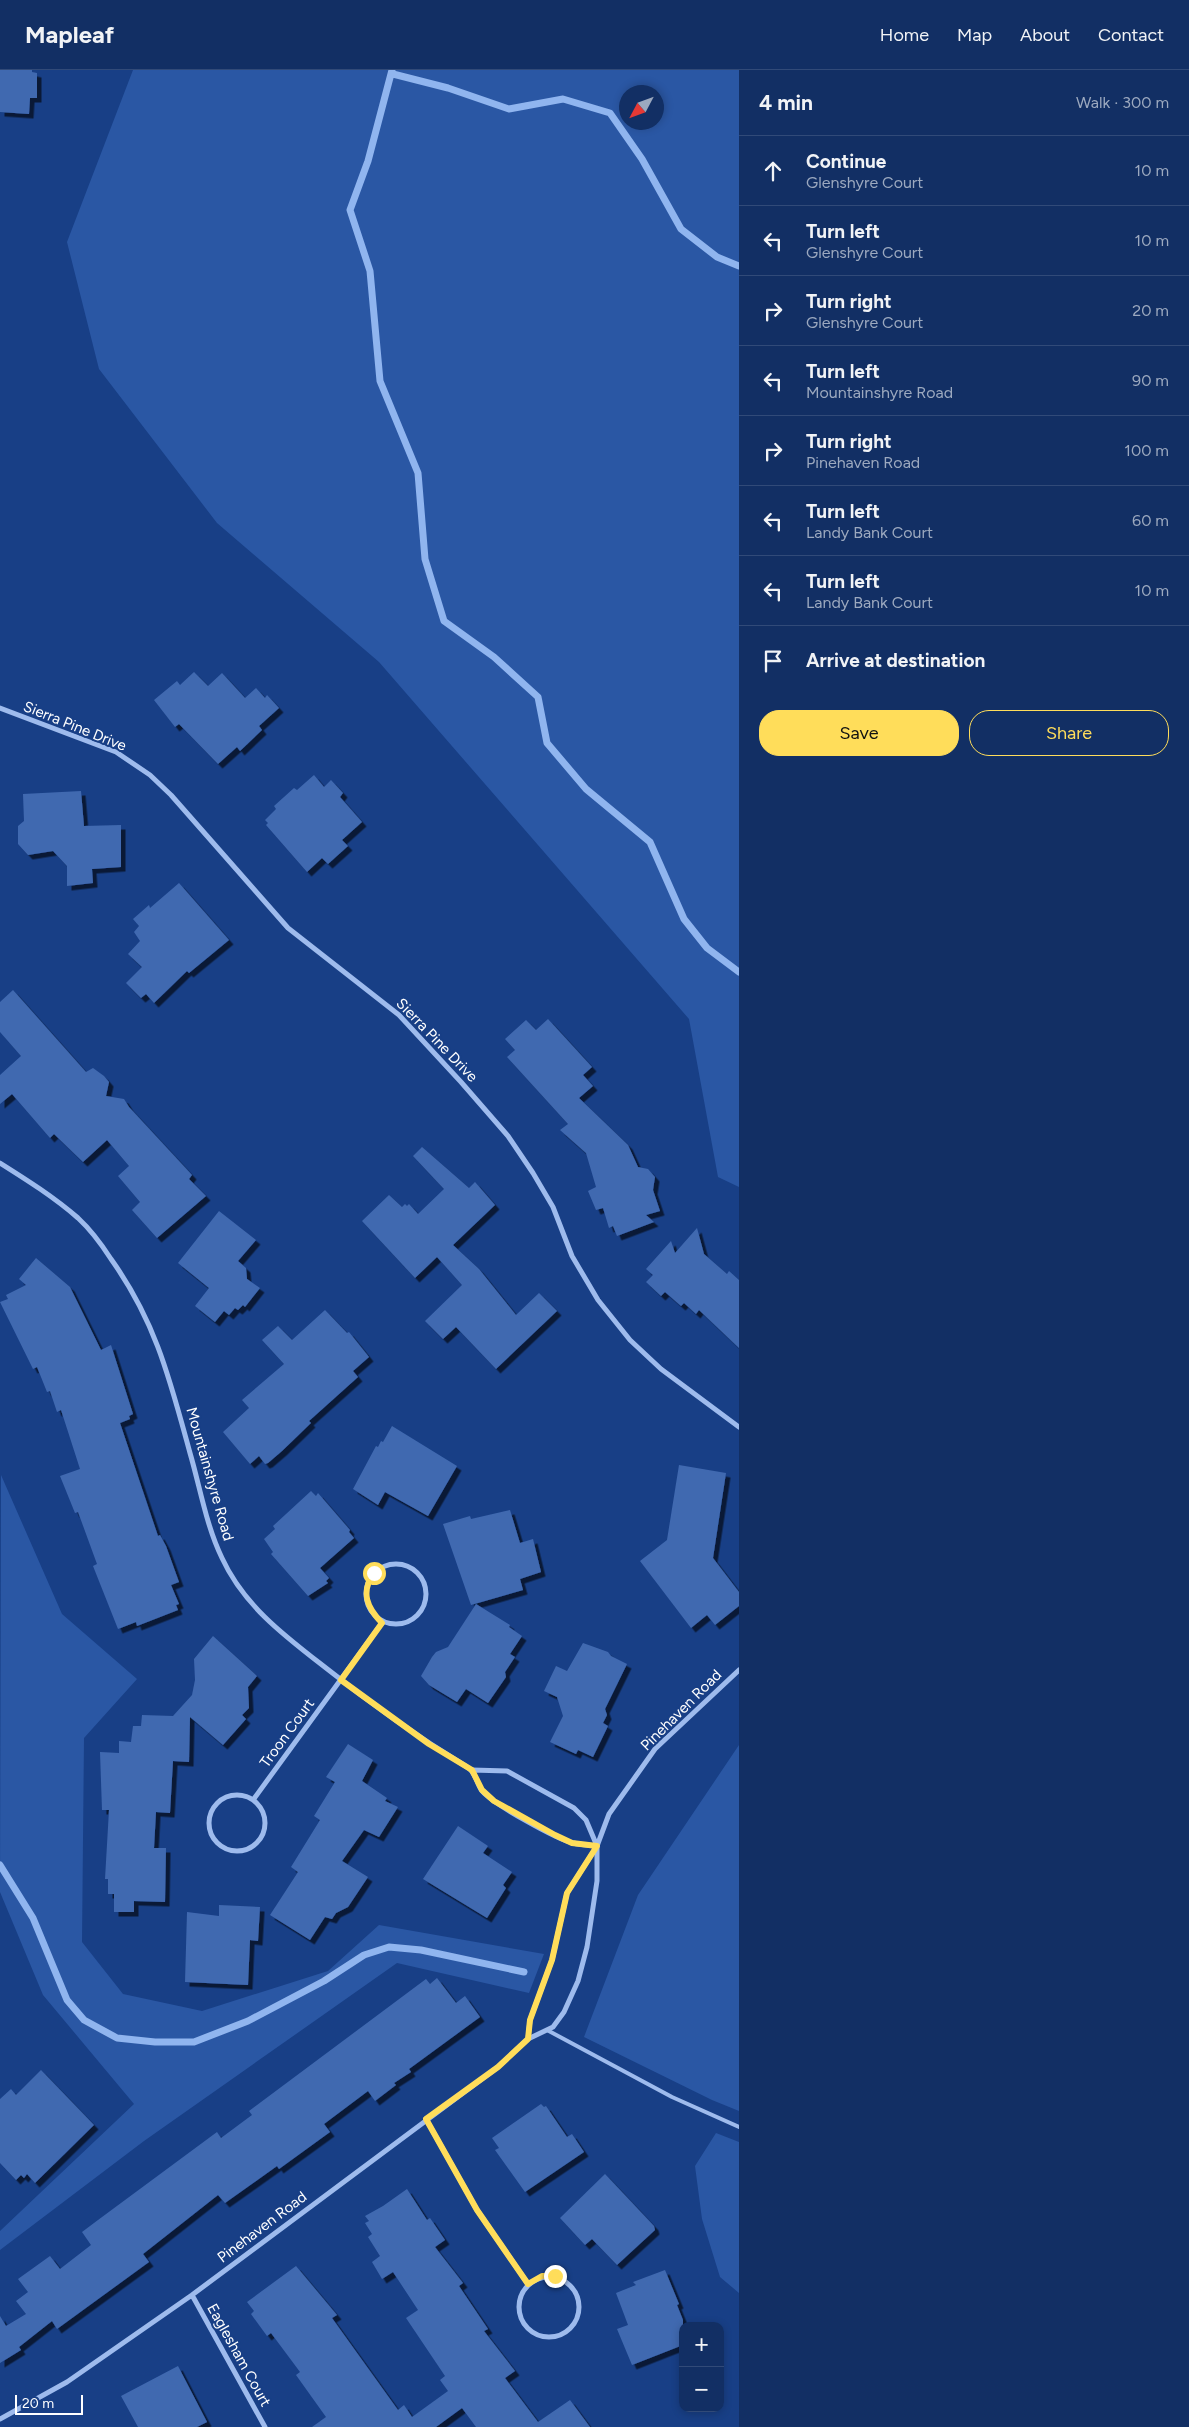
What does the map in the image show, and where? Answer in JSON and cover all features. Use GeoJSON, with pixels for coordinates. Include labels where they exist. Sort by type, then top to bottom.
{"type":"FeatureCollection","features":[{"type":"Feature","properties":{"kind":"street","name":"Sierra Pine Drive"},"geometry":{"type":"LineString","coordinates":[[0,708],[116,752],[150,775],[171,795],[288,928],[399,1015],[508,1136],[534,1173],[553,1207],[572,1256],[598,1300],[630,1340],[669,1374],[739,1427]]}},
{"type":"Feature","properties":{"kind":"street","name":"Mountainshyre Road"},"geometry":{"type":"LineString","coordinates":[[0,1163],[43,1190],[79,1220],[104,1248],[132,1288],[150,1324],[165,1363],[208,1521],[222,1558],[239,1586],[262,1616],[341,1680],[429,1744],[472,1770],[507,1771],[574,1808],[586,1820],[597,1846]]}},
{"type":"Feature","properties":{"kind":"street"},"geometry":{"type":"LineString","coordinates":[[389,1564],[400,1564],[414,1569],[424,1581],[426,1594],[424,1605],[415,1618],[406,1623],[382,1623],[367,1603],[366,1592],[370,1579],[378,1570],[389,1564]]}},
{"type":"Feature","properties":{"kind":"street","name":"Troon Court"},"geometry":{"type":"LineString","coordinates":[[253,1800],[382,1623]]}},
{"type":"Feature","properties":{"kind":"street","name":"Pinehaven Road"},"geometry":{"type":"LineString","coordinates":[[528,2039],[530,2020],[552,1960],[567,1893],[597,1846],[609,1814],[655,1749],[739,1670]]}},
{"type":"Feature","properties":{"kind":"street"},"geometry":{"type":"LineString","coordinates":[[472,1770],[482,1790],[494,1801],[572,1843],[597,1846]]}},
{"type":"Feature","properties":{"kind":"street"},"geometry":{"type":"LineString","coordinates":[[236,1795],[253,1800],[262,1810],[265,1820],[265,1829],[259,1842],[248,1850],[238,1852],[227,1850],[219,1845],[210,1831],[210,1814],[213,1808],[226,1797],[236,1795]]}},
{"type":"Feature","properties":{"kind":"street","name":"Pinehaven Road"},"geometry":{"type":"LineString","coordinates":[[0,2419],[67,2382],[192,2295],[498,2067],[528,2039],[552,2027],[564,2012],[578,1981],[587,1948],[598,1881],[597,1846]]}},
{"type":"Feature","properties":{"kind":"street"},"geometry":{"type":"LineString","coordinates":[[426,2119],[477,2210],[528,2284]]}},
{"type":"Feature","properties":{"kind":"street"},"geometry":{"type":"LineString","coordinates":[[542,2276],[555,2276],[564,2280],[572,2287],[579,2301],[578,2316],[574,2325],[566,2332],[550,2338],[535,2335],[524,2325],[518,2306],[522,2292],[528,2284],[542,2276]]}},
{"type":"Feature","properties":{"kind":"street","name":"Eaglesham Court"},"geometry":{"type":"LineString","coordinates":[[192,2295],[265,2427]]}},
{"type":"Feature","properties":{"kind":"lane"},"geometry":{"type":"LineString","coordinates":[[547,2030],[672,2097],[739,2127]]}},
{"type":"Feature","properties":{"kind":"shaded area"},"geometry":{"type":"Polygon","coordinates":[[[133,70],[739,70],[739,1187],[718,1177],[689,1019],[379,662],[217,523],[99,369],[67,242],[133,70]]]}},
{"type":"Feature","properties":{"kind":"shaded area"},"geometry":{"type":"Polygon","coordinates":[[[1,1475],[62,1614],[137,1679],[84,1738],[82,1942],[123,1994],[202,2011],[328,1971],[379,1925],[544,1954],[529,1993],[397,1963],[144,2141],[0,2250],[0,2231],[134,2104],[43,1995],[0,1892],[1,1475]]]}},
{"type":"Feature","properties":{"kind":"shaded area"},"geometry":{"type":"Polygon","coordinates":[[[739,1745],[739,2111],[712,2100],[584,2037],[638,1895],[739,1745]]]}},
{"type":"Feature","properties":{"kind":"shaded area"},"geometry":{"type":"Polygon","coordinates":[[[716,2133],[739,2142],[739,2293],[720,2277],[702,2219],[695,2166],[716,2133]]]}},
{"type":"Feature","properties":{"kind":"building"},"geometry":{"type":"Polygon","coordinates":[[[0,70],[32,70],[32,72],[37,73],[37,98],[30,98],[29,114],[0,112],[0,70]]]}},
{"type":"Feature","properties":{"kind":"building"},"geometry":{"type":"Polygon","coordinates":[[[194,672],[208,686],[222,673],[245,698],[256,688],[265,698],[267,695],[279,708],[259,726],[262,730],[240,751],[237,747],[218,764],[179,724],[175,727],[154,700],[177,681],[180,685],[194,672]]]}},
{"type":"Feature","properties":{"kind":"building"},"geometry":{"type":"Polygon","coordinates":[[[314,775],[324,787],[331,780],[343,793],[340,797],[362,822],[342,840],[348,846],[328,864],[322,858],[307,872],[266,825],[268,823],[265,820],[276,809],[274,806],[294,788],[297,790],[314,775]]]}},
{"type":"Feature","properties":{"kind":"building"},"geometry":{"type":"Polygon","coordinates":[[[81,791],[84,826],[121,825],[121,867],[92,869],[93,883],[67,886],[67,866],[53,851],[28,855],[18,844],[18,826],[24,821],[23,794],[81,791]]]}},
{"type":"Feature","properties":{"kind":"building"},"geometry":{"type":"Polygon","coordinates":[[[179,883],[229,940],[189,973],[187,971],[154,1003],[146,994],[141,998],[126,983],[142,967],[128,954],[140,941],[134,932],[139,926],[133,919],[149,905],[150,908],[179,883]]]}},
{"type":"Feature","properties":{"kind":"building"},"geometry":{"type":"Polygon","coordinates":[[[13,990],[86,1072],[93,1068],[104,1076],[109,1082],[106,1096],[124,1099],[129,1107],[192,1175],[189,1179],[206,1196],[157,1238],[132,1210],[140,1202],[118,1176],[129,1166],[107,1140],[83,1162],[54,1134],[50,1138],[12,1094],[0,1104],[0,1075],[21,1056],[0,1032],[0,1002],[13,990]]]}},
{"type":"Feature","properties":{"kind":"building"},"geometry":{"type":"Polygon","coordinates":[[[548,1019],[592,1067],[583,1075],[593,1086],[579,1098],[628,1145],[638,1167],[648,1169],[655,1177],[653,1190],[660,1211],[646,1215],[654,1222],[617,1236],[613,1226],[609,1228],[603,1208],[596,1210],[588,1191],[596,1187],[586,1153],[560,1130],[568,1124],[507,1057],[515,1050],[505,1039],[526,1020],[536,1030],[548,1019]]]}},
{"type":"Feature","properties":{"kind":"building"},"geometry":{"type":"Polygon","coordinates":[[[422,1147],[469,1188],[475,1182],[495,1205],[453,1245],[479,1269],[516,1315],[539,1293],[557,1311],[496,1369],[456,1327],[443,1339],[425,1321],[462,1285],[437,1257],[415,1278],[362,1221],[389,1195],[402,1207],[405,1204],[407,1206],[409,1204],[418,1214],[444,1189],[413,1156],[422,1147]]]}},
{"type":"Feature","properties":{"kind":"building"},"geometry":{"type":"Polygon","coordinates":[[[219,1211],[256,1240],[238,1261],[246,1268],[247,1279],[260,1288],[245,1307],[243,1305],[238,1310],[235,1308],[229,1315],[224,1311],[215,1322],[195,1306],[209,1288],[178,1263],[219,1211]]]}},
{"type":"Feature","properties":{"kind":"building"},"geometry":{"type":"Polygon","coordinates":[[[697,1228],[704,1254],[727,1274],[729,1271],[739,1280],[739,1348],[699,1310],[696,1314],[684,1303],[681,1306],[665,1292],[661,1296],[646,1282],[653,1275],[646,1269],[671,1241],[675,1253],[697,1228]]]}},
{"type":"Feature","properties":{"kind":"building"},"geometry":{"type":"Polygon","coordinates":[[[36,1258],[70,1287],[101,1350],[111,1345],[133,1414],[129,1416],[130,1419],[120,1423],[158,1536],[160,1535],[166,1546],[179,1582],[171,1585],[179,1604],[176,1605],[178,1610],[137,1626],[136,1622],[118,1629],[93,1566],[97,1564],[78,1512],[75,1513],[60,1476],[80,1469],[61,1410],[57,1412],[50,1391],[47,1392],[37,1367],[33,1369],[0,1302],[8,1299],[6,1295],[26,1285],[19,1279],[36,1258]]]}},
{"type":"Feature","properties":{"kind":"building"},"geometry":{"type":"Polygon","coordinates":[[[325,1310],[347,1333],[349,1332],[369,1357],[353,1371],[358,1377],[309,1421],[311,1423],[282,1451],[268,1463],[265,1464],[259,1456],[250,1464],[223,1432],[249,1408],[242,1400],[284,1364],[262,1340],[278,1326],[292,1340],[325,1310]]]}},
{"type":"Feature","properties":{"kind":"building"},"geometry":{"type":"Polygon","coordinates":[[[392,1426],[457,1466],[428,1516],[385,1492],[378,1505],[353,1489],[376,1446],[378,1447],[381,1441],[383,1442],[392,1426]]]}},
{"type":"Feature","properties":{"kind":"building"},"geometry":{"type":"Polygon","coordinates":[[[679,1465],[726,1473],[713,1558],[739,1592],[739,1606],[715,1625],[707,1615],[691,1628],[640,1561],[667,1540],[679,1465]]]}},
{"type":"Feature","properties":{"kind":"building"},"geometry":{"type":"Polygon","coordinates":[[[311,1491],[316,1496],[318,1493],[350,1530],[349,1532],[354,1538],[320,1568],[329,1578],[326,1581],[328,1583],[308,1596],[271,1554],[273,1552],[264,1539],[275,1529],[273,1526],[311,1491]]]}},
{"type":"Feature","properties":{"kind":"building"},"geometry":{"type":"Polygon","coordinates":[[[510,1510],[520,1543],[533,1539],[541,1572],[520,1579],[523,1590],[471,1605],[443,1524],[470,1516],[471,1519],[510,1510]]]}},
{"type":"Feature","properties":{"kind":"building"},"geometry":{"type":"Polygon","coordinates":[[[476,1604],[510,1625],[509,1627],[522,1636],[510,1654],[515,1657],[505,1672],[506,1677],[488,1703],[466,1689],[457,1702],[429,1685],[421,1676],[436,1652],[448,1647],[476,1604]]]}},
{"type":"Feature","properties":{"kind":"building"},"geometry":{"type":"Polygon","coordinates":[[[213,1636],[257,1676],[248,1687],[249,1708],[242,1715],[246,1719],[223,1745],[190,1717],[189,1762],[173,1761],[170,1813],[156,1812],[154,1848],[166,1848],[165,1902],[134,1901],[134,1912],[114,1912],[114,1894],[108,1894],[108,1879],[105,1879],[109,1810],[102,1810],[100,1752],[119,1753],[119,1741],[131,1742],[133,1726],[141,1726],[142,1715],[173,1716],[192,1695],[195,1680],[194,1659],[213,1636]]]}},
{"type":"Feature","properties":{"kind":"building"},"geometry":{"type":"Polygon","coordinates":[[[583,1643],[608,1652],[611,1656],[627,1664],[605,1709],[607,1715],[603,1723],[608,1726],[593,1757],[578,1750],[576,1754],[550,1742],[563,1716],[557,1697],[544,1691],[556,1666],[567,1671],[583,1643]]]}},
{"type":"Feature","properties":{"kind":"building"},"geometry":{"type":"Polygon","coordinates":[[[348,1744],[373,1760],[362,1781],[387,1798],[385,1801],[398,1807],[379,1837],[364,1830],[342,1861],[368,1877],[348,1907],[336,1913],[332,1919],[325,1917],[310,1940],[270,1915],[298,1872],[291,1867],[320,1820],[314,1816],[335,1782],[326,1777],[348,1744]]]}},
{"type":"Feature","properties":{"kind":"building"},"geometry":{"type":"Polygon","coordinates":[[[458,1826],[488,1846],[483,1853],[512,1872],[503,1885],[506,1888],[487,1918],[423,1879],[458,1826]]]}},
{"type":"Feature","properties":{"kind":"building"},"geometry":{"type":"Polygon","coordinates":[[[219,1905],[260,1907],[258,1941],[250,1940],[248,1985],[185,1982],[187,1912],[219,1916],[219,1905]]]}},
{"type":"Feature","properties":{"kind":"building"},"geometry":{"type":"Polygon","coordinates":[[[437,1978],[456,2003],[465,1996],[480,2017],[409,2069],[411,2072],[394,2083],[396,2085],[375,2101],[368,2091],[324,2124],[330,2132],[279,2169],[277,2166],[225,2203],[218,2195],[143,2254],[149,2262],[57,2329],[52,2321],[19,2347],[21,2350],[0,2363],[0,2316],[6,2326],[26,2314],[16,2301],[28,2292],[18,2279],[50,2256],[60,2269],[91,2245],[82,2232],[217,2132],[221,2138],[252,2115],[249,2111],[426,1979],[430,1984],[437,1978]]]}},
{"type":"Feature","properties":{"kind":"building"},"geometry":{"type":"Polygon","coordinates":[[[41,2070],[94,2125],[35,2183],[27,2174],[24,2178],[21,2175],[16,2180],[0,2163],[0,2099],[11,2089],[16,2095],[41,2070]]]}},
{"type":"Feature","properties":{"kind":"building"},"geometry":{"type":"Polygon","coordinates":[[[541,2104],[544,2107],[546,2106],[567,2137],[572,2134],[584,2152],[525,2192],[495,2150],[499,2148],[492,2138],[541,2104]]]}},
{"type":"Feature","properties":{"kind":"building"},"geometry":{"type":"Polygon","coordinates":[[[605,2174],[654,2226],[655,2230],[617,2265],[592,2239],[585,2245],[560,2218],[605,2174]]]}},
{"type":"Feature","properties":{"kind":"building"},"geometry":{"type":"Polygon","coordinates":[[[407,2189],[427,2220],[430,2218],[445,2240],[435,2247],[463,2283],[459,2286],[488,2329],[484,2331],[515,2371],[505,2378],[538,2422],[570,2400],[590,2427],[476,2427],[462,2408],[436,2427],[312,2427],[326,2417],[296,2375],[300,2372],[271,2333],[267,2336],[251,2314],[254,2311],[247,2302],[296,2266],[337,2315],[332,2318],[398,2410],[404,2405],[412,2417],[448,2391],[440,2380],[445,2376],[406,2318],[418,2310],[393,2272],[382,2279],[372,2262],[380,2256],[368,2237],[372,2234],[365,2223],[369,2221],[365,2216],[407,2189]]]}},
{"type":"Feature","properties":{"kind":"building"},"geometry":{"type":"Polygon","coordinates":[[[665,2270],[679,2304],[677,2305],[683,2322],[679,2322],[679,2347],[632,2365],[617,2329],[628,2325],[616,2293],[636,2285],[633,2282],[665,2270]]]}},
{"type":"Feature","properties":{"kind":"building"},"geometry":{"type":"Polygon","coordinates":[[[178,2366],[207,2422],[197,2427],[138,2427],[121,2396],[178,2366]]]}},
{"type":"Feature","properties":{"kind":"waterway"},"geometry":{"type":"LineString","coordinates":[[392,70],[368,161],[350,210],[370,271],[380,381],[418,473],[425,559],[444,621],[494,657],[538,697],[547,743],[586,789],[650,842],[684,919],[707,948],[739,972]]}},
{"type":"Feature","properties":{"kind":"waterway"},"geometry":{"type":"LineString","coordinates":[[393,74],[448,88],[509,109],[563,99],[610,113],[642,159],[681,229],[717,257],[739,266]]}},
{"type":"Feature","properties":{"kind":"waterway"},"geometry":{"type":"LineString","coordinates":[[0,1865],[33,1918],[67,2000],[84,2020],[117,2038],[155,2042],[194,2042],[248,2021],[324,1981],[364,1955],[389,1947],[421,1950],[524,1972]]}},
{"type":"Feature","properties":{"kind":"route"},"geometry":{"type":"LineString","coordinates":[[374,1573],[366,1592],[367,1603],[382,1623],[341,1680],[429,1744],[472,1770],[482,1790],[494,1801],[572,1843],[597,1846],[567,1893],[552,1960],[530,2020],[528,2039],[498,2067],[426,2119],[477,2210],[528,2284],[542,2276],[555,2276]]}}]}
